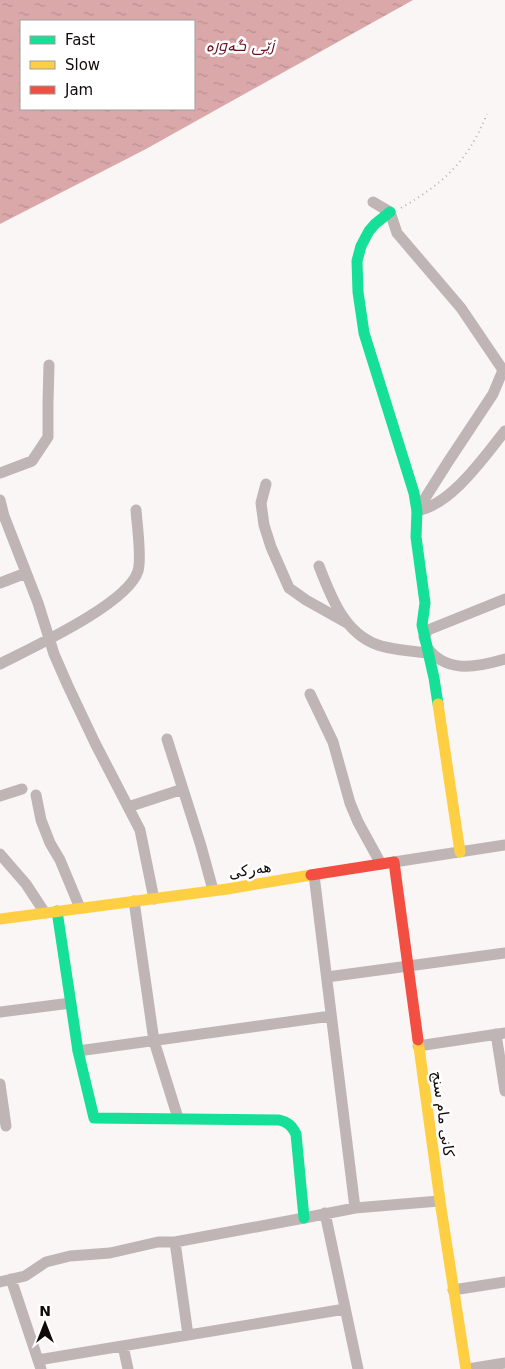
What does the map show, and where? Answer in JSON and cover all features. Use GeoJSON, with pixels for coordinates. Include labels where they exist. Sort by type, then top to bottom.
{"type":"FeatureCollection","features":[{"type":"Feature","properties":{"kind":"street"},"geometry":{"type":"LineString","coordinates":[[373,202],[390,212],[398,233],[461,308],[504,370],[494,394],[417,511]]}},
{"type":"Feature","properties":{"kind":"street"},"geometry":{"type":"LineString","coordinates":[[390,212],[368,231],[360,246],[357,261],[360,311],[364,333],[414,493],[417,511],[416,537],[425,603],[422,625],[434,678],[460,852]]}},
{"type":"Feature","properties":{"kind":"street"},"geometry":{"type":"LineString","coordinates":[[0,472],[32,461],[48,437],[49,365]]}},
{"type":"Feature","properties":{"kind":"street"},"geometry":{"type":"LineString","coordinates":[[417,511],[427,509],[443,500],[474,469],[505,431]]}},
{"type":"Feature","properties":{"kind":"street"},"geometry":{"type":"LineString","coordinates":[[266,484],[261,503],[264,525],[271,547],[289,588],[306,600],[347,622]]}},
{"type":"Feature","properties":{"kind":"street"},"geometry":{"type":"LineString","coordinates":[[0,500],[4,516],[38,603],[54,654],[140,830],[154,899]]}},
{"type":"Feature","properties":{"kind":"street"},"geometry":{"type":"LineString","coordinates":[[0,664],[49,639],[106,606],[120,594],[138,571],[136,510]]}},
{"type":"Feature","properties":{"kind":"street"},"geometry":{"type":"LineString","coordinates":[[320,566],[332,601],[347,622],[362,637],[379,645],[428,653]]}},
{"type":"Feature","properties":{"kind":"street"},"geometry":{"type":"LineString","coordinates":[[0,583],[26,573]]}},
{"type":"Feature","properties":{"kind":"street"},"geometry":{"type":"LineString","coordinates":[[424,637],[428,630],[505,599]]}},
{"type":"Feature","properties":{"kind":"street"},"geometry":{"type":"LineString","coordinates":[[424,637],[429,650],[439,659],[450,664],[468,668],[505,659]]}},
{"type":"Feature","properties":{"kind":"street"},"geometry":{"type":"LineString","coordinates":[[310,694],[333,742],[350,803],[380,864]]}},
{"type":"Feature","properties":{"kind":"street"},"geometry":{"type":"LineString","coordinates":[[167,739],[213,890]]}},
{"type":"Feature","properties":{"kind":"street"},"geometry":{"type":"LineString","coordinates":[[0,796],[22,789]]}},
{"type":"Feature","properties":{"kind":"street"},"geometry":{"type":"LineString","coordinates":[[128,807],[183,789]]}},
{"type":"Feature","properties":{"kind":"street"},"geometry":{"type":"LineString","coordinates":[[36,795],[50,843],[60,860],[80,908]]}},
{"type":"Feature","properties":{"kind":"street","name":"هەرکی"},"geometry":{"type":"LineString","coordinates":[[0,919],[154,899],[505,846]]}},
{"type":"Feature","properties":{"kind":"street"},"geometry":{"type":"LineString","coordinates":[[0,854],[26,884],[45,913]]}},
{"type":"Feature","properties":{"kind":"street","name":"کانی مام سنج"},"geometry":{"type":"LineString","coordinates":[[394,862],[440,1201],[467,1369]]}},
{"type":"Feature","properties":{"kind":"street"},"geometry":{"type":"LineString","coordinates":[[314,875],[355,1208]]}},
{"type":"Feature","properties":{"kind":"street"},"geometry":{"type":"LineString","coordinates":[[134,901],[154,1041],[178,1118]]}},
{"type":"Feature","properties":{"kind":"street"},"geometry":{"type":"LineString","coordinates":[[57,911],[78,1051],[94,1118],[279,1120],[288,1122],[293,1126],[296,1134],[304,1218]]}},
{"type":"Feature","properties":{"kind":"street"},"geometry":{"type":"LineString","coordinates":[[327,977],[505,952]]}},
{"type":"Feature","properties":{"kind":"street"},"geometry":{"type":"LineString","coordinates":[[0,1012],[71,1003]]}},
{"type":"Feature","properties":{"kind":"street"},"geometry":{"type":"LineString","coordinates":[[78,1051],[332,1016]]}},
{"type":"Feature","properties":{"kind":"street"},"geometry":{"type":"LineString","coordinates":[[418,1046],[500,1034],[505,1091]]}},
{"type":"Feature","properties":{"kind":"street"},"geometry":{"type":"LineString","coordinates":[[0,1084],[6,1126]]}},
{"type":"Feature","properties":{"kind":"street"},"geometry":{"type":"LineString","coordinates":[[345,1309],[123,1346],[40,1365],[6,1280],[25,1276],[46,1262],[70,1256],[110,1254],[158,1242],[175,1242],[355,1208],[440,1201]]}},
{"type":"Feature","properties":{"kind":"street"},"geometry":{"type":"LineString","coordinates":[[325,1213],[358,1369]]}},
{"type":"Feature","properties":{"kind":"street"},"geometry":{"type":"LineString","coordinates":[[175,1242],[188,1335]]}},
{"type":"Feature","properties":{"kind":"street"},"geometry":{"type":"LineString","coordinates":[[453,1290],[505,1282]]}},
{"type":"Feature","properties":{"kind":"street"},"geometry":{"type":"LineString","coordinates":[[123,1346],[128,1369]]}},
{"type":"Feature","properties":{"kind":"street"},"geometry":{"type":"LineString","coordinates":[[467,1369],[505,1363]]}},
{"type":"Feature","properties":{"kind":"path"},"geometry":{"type":"LineString","coordinates":[[390,212],[414,200],[449,174],[464,157],[487,114]]}},
{"type":"Feature","properties":{"kind":"water","name":"زێی گەورە"},"geometry":{"type":"Polygon","coordinates":[[[0,0],[413,0],[146,149],[0,224],[0,0]]]}},
{"type":"Feature","properties":{"kind":"traffic: fast"},"geometry":{"type":"LineString","coordinates":[[390,212],[369,231],[361,246],[357,261],[358,292],[364,333],[414,493],[417,511],[416,537],[425,603],[422,625],[438,704]]}},
{"type":"Feature","properties":{"kind":"traffic: fast"},"geometry":{"type":"LineString","coordinates":[[57,911],[78,1051],[94,1118],[279,1120],[285,1122],[296,1134],[304,1218]]}},
{"type":"Feature","properties":{"kind":"traffic: slow"},"geometry":{"type":"LineString","coordinates":[[438,704],[460,852]]}},
{"type":"Feature","properties":{"kind":"traffic: slow"},"geometry":{"type":"LineString","coordinates":[[0,919],[227,889],[311,875]]}},
{"type":"Feature","properties":{"kind":"traffic: slow"},"geometry":{"type":"LineString","coordinates":[[418,1040],[466,1369]]}},
{"type":"Feature","properties":{"kind":"traffic: jam"},"geometry":{"type":"LineString","coordinates":[[311,875],[394,862],[418,1040]]}}]}
